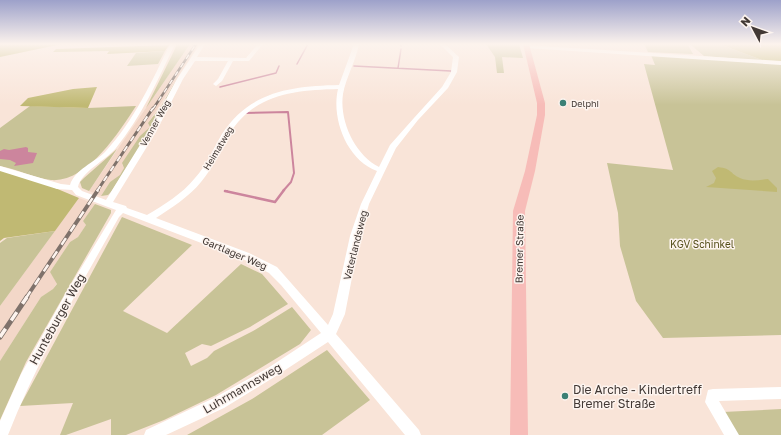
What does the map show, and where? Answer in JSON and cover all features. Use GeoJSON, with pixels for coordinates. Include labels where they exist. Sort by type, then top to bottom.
{"type":"FeatureCollection","features":[{"type":"Feature","properties":{"kind":"main road","name":"Bremer Straße"},"geometry":{"type":"LineString","coordinates":[[519,435],[519,210],[530,171],[541,115],[541,103],[532,64]]}},
{"type":"Feature","properties":{"kind":"street"},"geometry":{"type":"LineString","coordinates":[[74,188],[74,183],[78,177],[106,155],[128,125],[142,105],[163,64]]}},
{"type":"Feature","properties":{"kind":"street","name":"Venner Weg"},"geometry":{"type":"LineString","coordinates":[[108,203],[152,132],[168,99],[190,64]]}},
{"type":"Feature","properties":{"kind":"street"},"geometry":{"type":"LineString","coordinates":[[216,84],[220,80],[229,64]]}},
{"type":"Feature","properties":{"kind":"street"},"geometry":{"type":"LineString","coordinates":[[349,64],[341,87],[339,104],[354,151],[370,165],[381,170]]}},
{"type":"Feature","properties":{"kind":"street","name":"Vaterlandsweg"},"geometry":{"type":"LineString","coordinates":[[330,334],[339,314],[355,236],[365,204],[381,170],[403,134],[438,96],[454,72],[455,64]]}},
{"type":"Feature","properties":{"kind":"street","name":"Heimatweg"},"geometry":{"type":"LineString","coordinates":[[150,218],[174,202],[194,185],[216,154],[232,125],[250,106],[265,98],[288,90],[312,87],[341,87]]}},
{"type":"Feature","properties":{"kind":"street","name":"Gartlager Weg"},"geometry":{"type":"LineString","coordinates":[[0,168],[60,187],[74,188],[79,193],[150,218],[261,263],[273,270],[330,334],[409,433]]}},
{"type":"Feature","properties":{"kind":"street","name":"Hunteburger Weg"},"geometry":{"type":"LineString","coordinates":[[1,435],[17,394],[32,364],[116,215],[122,208]]}},
{"type":"Feature","properties":{"kind":"street","name":"Luhrmannsweg"},"geometry":{"type":"LineString","coordinates":[[151,435],[174,426],[226,400],[330,334]]}},
{"type":"Feature","properties":{"kind":"street"},"geometry":{"type":"LineString","coordinates":[[732,435],[712,402],[713,395],[781,393]]}},
{"type":"Feature","properties":{"kind":"shaded area"},"geometry":{"type":"Polygon","coordinates":[[[176,64],[186,64],[148,123],[150,127],[122,164],[124,168],[120,176],[110,182],[101,196],[89,191],[176,64]]]}},
{"type":"Feature","properties":{"kind":"shaded area"},"geometry":{"type":"Polygon","coordinates":[[[97,87],[88,108],[20,106],[28,98],[73,89],[97,87]]]}},
{"type":"Feature","properties":{"kind":"shaded area"},"geometry":{"type":"Polygon","coordinates":[[[26,147],[28,148],[28,152],[37,153],[33,163],[14,166],[16,163],[10,160],[0,159],[0,151],[4,149],[9,150],[26,147]]]}},
{"type":"Feature","properties":{"kind":"shaded area"},"geometry":{"type":"Polygon","coordinates":[[[718,167],[729,170],[737,176],[747,180],[768,179],[777,188],[777,192],[706,187],[714,183],[716,178],[712,171],[718,167]]]}},
{"type":"Feature","properties":{"kind":"shaded area"},"geometry":{"type":"Polygon","coordinates":[[[0,170],[48,185],[79,198],[55,231],[4,238],[0,241],[0,170]]]}},
{"type":"Feature","properties":{"kind":"shaded area"},"geometry":{"type":"Polygon","coordinates":[[[79,198],[95,204],[83,221],[86,225],[78,237],[70,242],[50,272],[57,283],[53,289],[41,297],[0,361],[0,306],[79,198]]]}},
{"type":"Feature","properties":{"kind":"green space"},"geometry":{"type":"Polygon","coordinates":[[[128,64],[153,64],[127,66],[128,64]]]}},
{"type":"Feature","properties":{"kind":"green space"},"geometry":{"type":"Polygon","coordinates":[[[167,64],[176,64],[146,108],[167,64]]]}},
{"type":"Feature","properties":{"kind":"green space"},"geometry":{"type":"Polygon","coordinates":[[[496,64],[503,64],[504,73],[497,73],[496,64]]]}},
{"type":"Feature","properties":{"kind":"green space","name":"KGV Schinkel"},"geometry":{"type":"Polygon","coordinates":[[[644,64],[781,64],[781,335],[663,338],[636,301],[620,246],[618,213],[607,163],[673,170],[644,64]]]}},
{"type":"Feature","properties":{"kind":"green space"},"geometry":{"type":"Polygon","coordinates":[[[178,77],[149,132],[111,192],[108,195],[101,196],[110,182],[120,175],[124,168],[122,163],[140,136],[150,127],[148,123],[162,105],[178,77]]]}},
{"type":"Feature","properties":{"kind":"green space"},"geometry":{"type":"Polygon","coordinates":[[[30,106],[88,108],[136,106],[111,142],[89,165],[64,179],[51,180],[0,166],[0,128],[30,106]]]}},
{"type":"Feature","properties":{"kind":"green space"},"geometry":{"type":"Polygon","coordinates":[[[117,149],[89,191],[82,188],[80,182],[117,149]]]}},
{"type":"Feature","properties":{"kind":"green space"},"geometry":{"type":"Polygon","coordinates":[[[95,204],[111,210],[111,213],[26,362],[0,420],[0,361],[41,297],[53,289],[57,284],[50,272],[70,242],[78,237],[86,225],[83,221],[95,204]]]}},
{"type":"Feature","properties":{"kind":"green space"},"geometry":{"type":"Polygon","coordinates":[[[122,217],[192,245],[123,311],[167,333],[241,264],[262,274],[288,304],[250,327],[211,346],[202,344],[185,353],[191,366],[207,358],[214,351],[253,331],[292,307],[311,330],[300,344],[216,395],[164,420],[126,435],[111,435],[111,419],[66,435],[60,435],[73,403],[20,406],[122,217]]]}},
{"type":"Feature","properties":{"kind":"green space"},"geometry":{"type":"Polygon","coordinates":[[[55,231],[0,306],[0,243],[7,238],[55,231]]]}},
{"type":"Feature","properties":{"kind":"green space"},"geometry":{"type":"Polygon","coordinates":[[[327,350],[370,400],[322,435],[187,435],[252,399],[327,350]]]}},
{"type":"Feature","properties":{"kind":"green space"},"geometry":{"type":"Polygon","coordinates":[[[781,409],[781,435],[738,435],[723,412],[781,409]]]}},
{"type":"Feature","properties":{"kind":"waterway"},"geometry":{"type":"LineString","coordinates":[[220,87],[276,73],[279,66]]}},
{"type":"Feature","properties":{"kind":"waterway"},"geometry":{"type":"LineString","coordinates":[[354,66],[451,71]]}},
{"type":"Feature","properties":{"kind":"waterway"},"geometry":{"type":"LineString","coordinates":[[245,113],[288,112],[294,173],[291,182],[283,191]]}},
{"type":"Feature","properties":{"kind":"waterway"},"geometry":{"type":"LineString","coordinates":[[227,191],[225,191],[275,202],[284,190]]}},
{"type":"Feature","properties":{"kind":"railway"},"geometry":{"type":"LineString","coordinates":[[153,109],[183,64]]}},
{"type":"Feature","properties":{"kind":"railway"},"geometry":{"type":"LineString","coordinates":[[97,191],[153,108]]}},
{"type":"Feature","properties":{"kind":"railway"},"geometry":{"type":"LineString","coordinates":[[26,298],[98,190]]}},
{"type":"Feature","properties":{"kind":"railway"},"geometry":{"type":"LineString","coordinates":[[0,337],[27,297]]}},
{"type":"Feature","properties":{"kind":"place","name":"Delphi"},"geometry":{"type":"Point","coordinates":[563,103]}},
{"type":"Feature","properties":{"kind":"place","name":"Die Arche - Kindertreff Bremer Straße"},"geometry":{"type":"Point","coordinates":[565,396]}}]}
